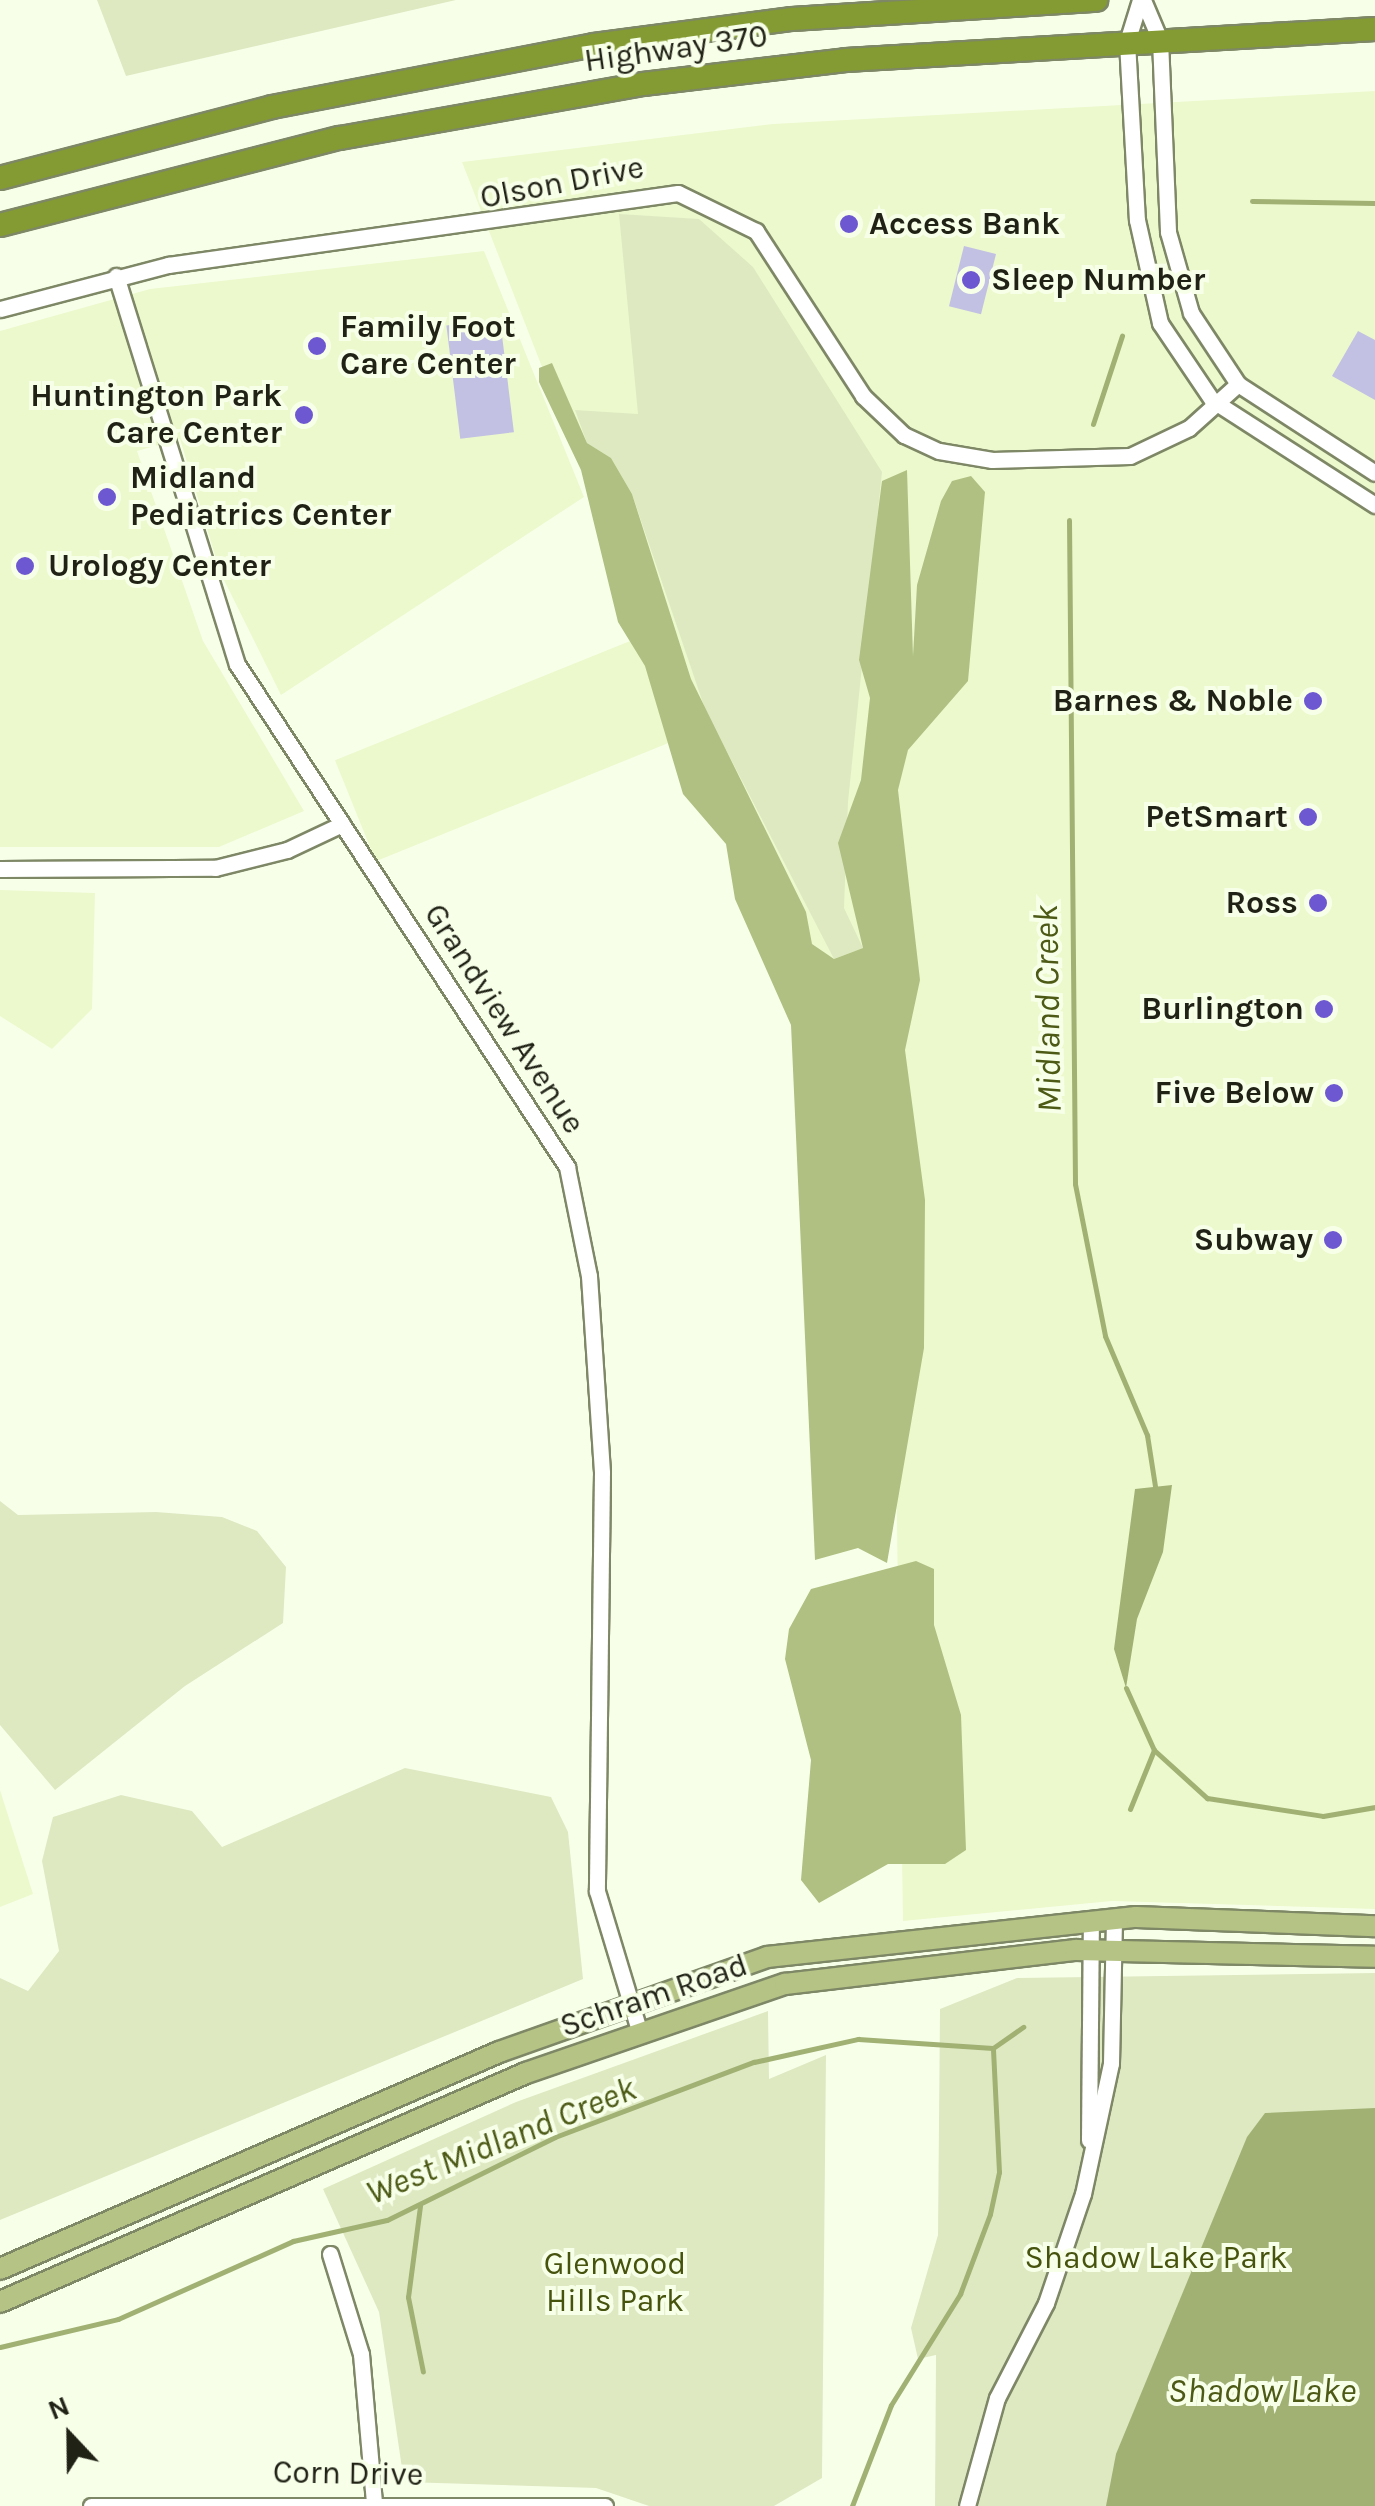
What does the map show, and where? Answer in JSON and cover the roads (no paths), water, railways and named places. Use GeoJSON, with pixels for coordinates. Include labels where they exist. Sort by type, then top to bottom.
{"type":"FeatureCollection","features":[{"type":"Feature","properties":{"kind":"highway","name":"Highway 370"},"geometry":{"type":"LineString","coordinates":[[0,178],[272,106],[594,45],[792,19],[1096,0]]}},
{"type":"Feature","properties":{"kind":"highway","name":"Highway 370"},"geometry":{"type":"LineString","coordinates":[[0,226],[222,164],[556,98],[846,60],[1375,28]]}},
{"type":"Feature","properties":{"kind":"main road","name":"Schram Road"},"geometry":{"type":"LineString","coordinates":[[0,2269],[628,2001],[799,1952],[1114,1918],[1375,1926]]}},
{"type":"Feature","properties":{"kind":"main road","name":"Schram Road"},"geometry":{"type":"LineString","coordinates":[[0,2302],[639,2030],[785,1984],[1091,1950],[1375,1957]]}},
{"type":"Feature","properties":{"kind":"street"},"geometry":{"type":"LineString","coordinates":[[1142,0],[1160,40],[1174,268],[1202,336],[1238,384],[1375,473]]}},
{"type":"Feature","properties":{"kind":"street"},"geometry":{"type":"LineString","coordinates":[[1142,0],[1127,42],[1150,294],[1184,366],[1218,404],[1375,505]]}},
{"type":"Feature","properties":{"kind":"street","name":"Olson Drive"},"geometry":{"type":"LineString","coordinates":[[0,309],[116,276],[678,193],[756,231],[863,396],[922,446],[992,460],[1111,460],[1158,446],[1218,404],[1238,384]]}},
{"type":"Feature","properties":{"kind":"street","name":"Grandview Avenue"},"geometry":{"type":"LineString","coordinates":[[116,276],[214,615],[342,824],[547,1126],[582,1218],[602,1473],[597,1891],[639,2030]]}},
{"type":"Feature","properties":{"kind":"street"},"geometry":{"type":"LineString","coordinates":[[0,870],[215,868],[287,850],[342,824]]}},
{"type":"Feature","properties":{"kind":"street"},"geometry":{"type":"LineString","coordinates":[[968,2506],[987,2428],[1058,2276],[1089,2164],[1111,2063],[1114,1918]]}},
{"type":"Feature","properties":{"kind":"street"},"geometry":{"type":"LineString","coordinates":[[1089,2164],[1091,1920]]}},
{"type":"Feature","properties":{"kind":"street"},"geometry":{"type":"LineString","coordinates":[[330,2254],[364,2372],[374,2502]]}},
{"type":"Feature","properties":{"kind":"street","name":"Corn Drive"},"geometry":{"type":"LineString","coordinates":[[91,2506],[374,2502],[605,2506]]}},
{"type":"Feature","properties":{"kind":"water"},"geometry":{"type":"Polygon","coordinates":[[[1172,1485],[1163,1552],[1137,1619],[1126,1688],[1114,1649],[1135,1489],[1172,1485]]]}},
{"type":"Feature","properties":{"kind":"water","name":"Shadow Lake"},"geometry":{"type":"Polygon","coordinates":[[[1375,2108],[1375,2506],[1106,2506],[1116,2454],[1247,2137],[1265,2113],[1375,2108]]]}},
{"type":"Feature","properties":{"kind":"waterway","name":"Midland Creek"},"geometry":{"type":"LineString","coordinates":[[1252,201],[1375,203]]}},
{"type":"Feature","properties":{"kind":"waterway","name":"Midland Creek"},"geometry":{"type":"LineString","coordinates":[[1093,424],[1122,336]]}},
{"type":"Feature","properties":{"kind":"waterway","name":"Midland Creek"},"geometry":{"type":"LineString","coordinates":[[1069,520],[1075,1184],[1105,1336],[1147,1435],[1155,1486]]}},
{"type":"Feature","properties":{"kind":"waterway","name":"Midland Creek"},"geometry":{"type":"LineString","coordinates":[[1126,1688],[1154,1750],[1207,1798],[1323,1816],[1375,1807]]}},
{"type":"Feature","properties":{"kind":"waterway","name":"West Midland Creek"},"geometry":{"type":"LineString","coordinates":[[1130,1809],[1154,1750]]}},
{"type":"Feature","properties":{"kind":"waterway","name":"West Midland Creek"},"geometry":{"type":"LineString","coordinates":[[0,2347],[118,2319],[293,2241],[387,2220],[555,2137],[754,2062],[858,2039],[993,2048],[1023,2027]]}},
{"type":"Feature","properties":{"kind":"waterway"},"geometry":{"type":"LineString","coordinates":[[852,2506],[891,2405],[960,2294],[990,2214],[999,2172],[993,2050]]}},
{"type":"Feature","properties":{"kind":"waterway"},"geometry":{"type":"LineString","coordinates":[[420,2206],[408,2297],[423,2372]]}},
{"type":"Feature","properties":{"kind":"place","name":"Access Bank"},"geometry":{"type":"Point","coordinates":[849,224]}},
{"type":"Feature","properties":{"kind":"place","name":"Sleep Number"},"geometry":{"type":"Point","coordinates":[971,280]}},
{"type":"Feature","properties":{"kind":"place","name":"Family Foot Care Center"},"geometry":{"type":"Point","coordinates":[317,346]}},
{"type":"Feature","properties":{"kind":"place","name":"Huntington Park Care Center"},"geometry":{"type":"Point","coordinates":[304,415]}},
{"type":"Feature","properties":{"kind":"place","name":"Midland Pediatrics Center"},"geometry":{"type":"Point","coordinates":[107,497]}},
{"type":"Feature","properties":{"kind":"place","name":"Urology Center"},"geometry":{"type":"Point","coordinates":[25,566]}},
{"type":"Feature","properties":{"kind":"place","name":"Barnes & Noble"},"geometry":{"type":"Point","coordinates":[1313,701]}},
{"type":"Feature","properties":{"kind":"place","name":"PetSmart"},"geometry":{"type":"Point","coordinates":[1308,817]}},
{"type":"Feature","properties":{"kind":"place","name":"Ross"},"geometry":{"type":"Point","coordinates":[1318,903]}},
{"type":"Feature","properties":{"kind":"place","name":"Burlington"},"geometry":{"type":"Point","coordinates":[1324,1009]}},
{"type":"Feature","properties":{"kind":"place","name":"Five Below"},"geometry":{"type":"Point","coordinates":[1334,1093]}},
{"type":"Feature","properties":{"kind":"place","name":"Subway"},"geometry":{"type":"Point","coordinates":[1333,1240]}},
{"type":"Feature","properties":{"kind":"park label","name":"Shadow Lake Park"},"geometry":{"type":"Point","coordinates":[1156,2258]}},
{"type":"Feature","properties":{"kind":"park label","name":"Glenwood Hills Park"},"geometry":{"type":"Point","coordinates":[615,2284]}}]}
